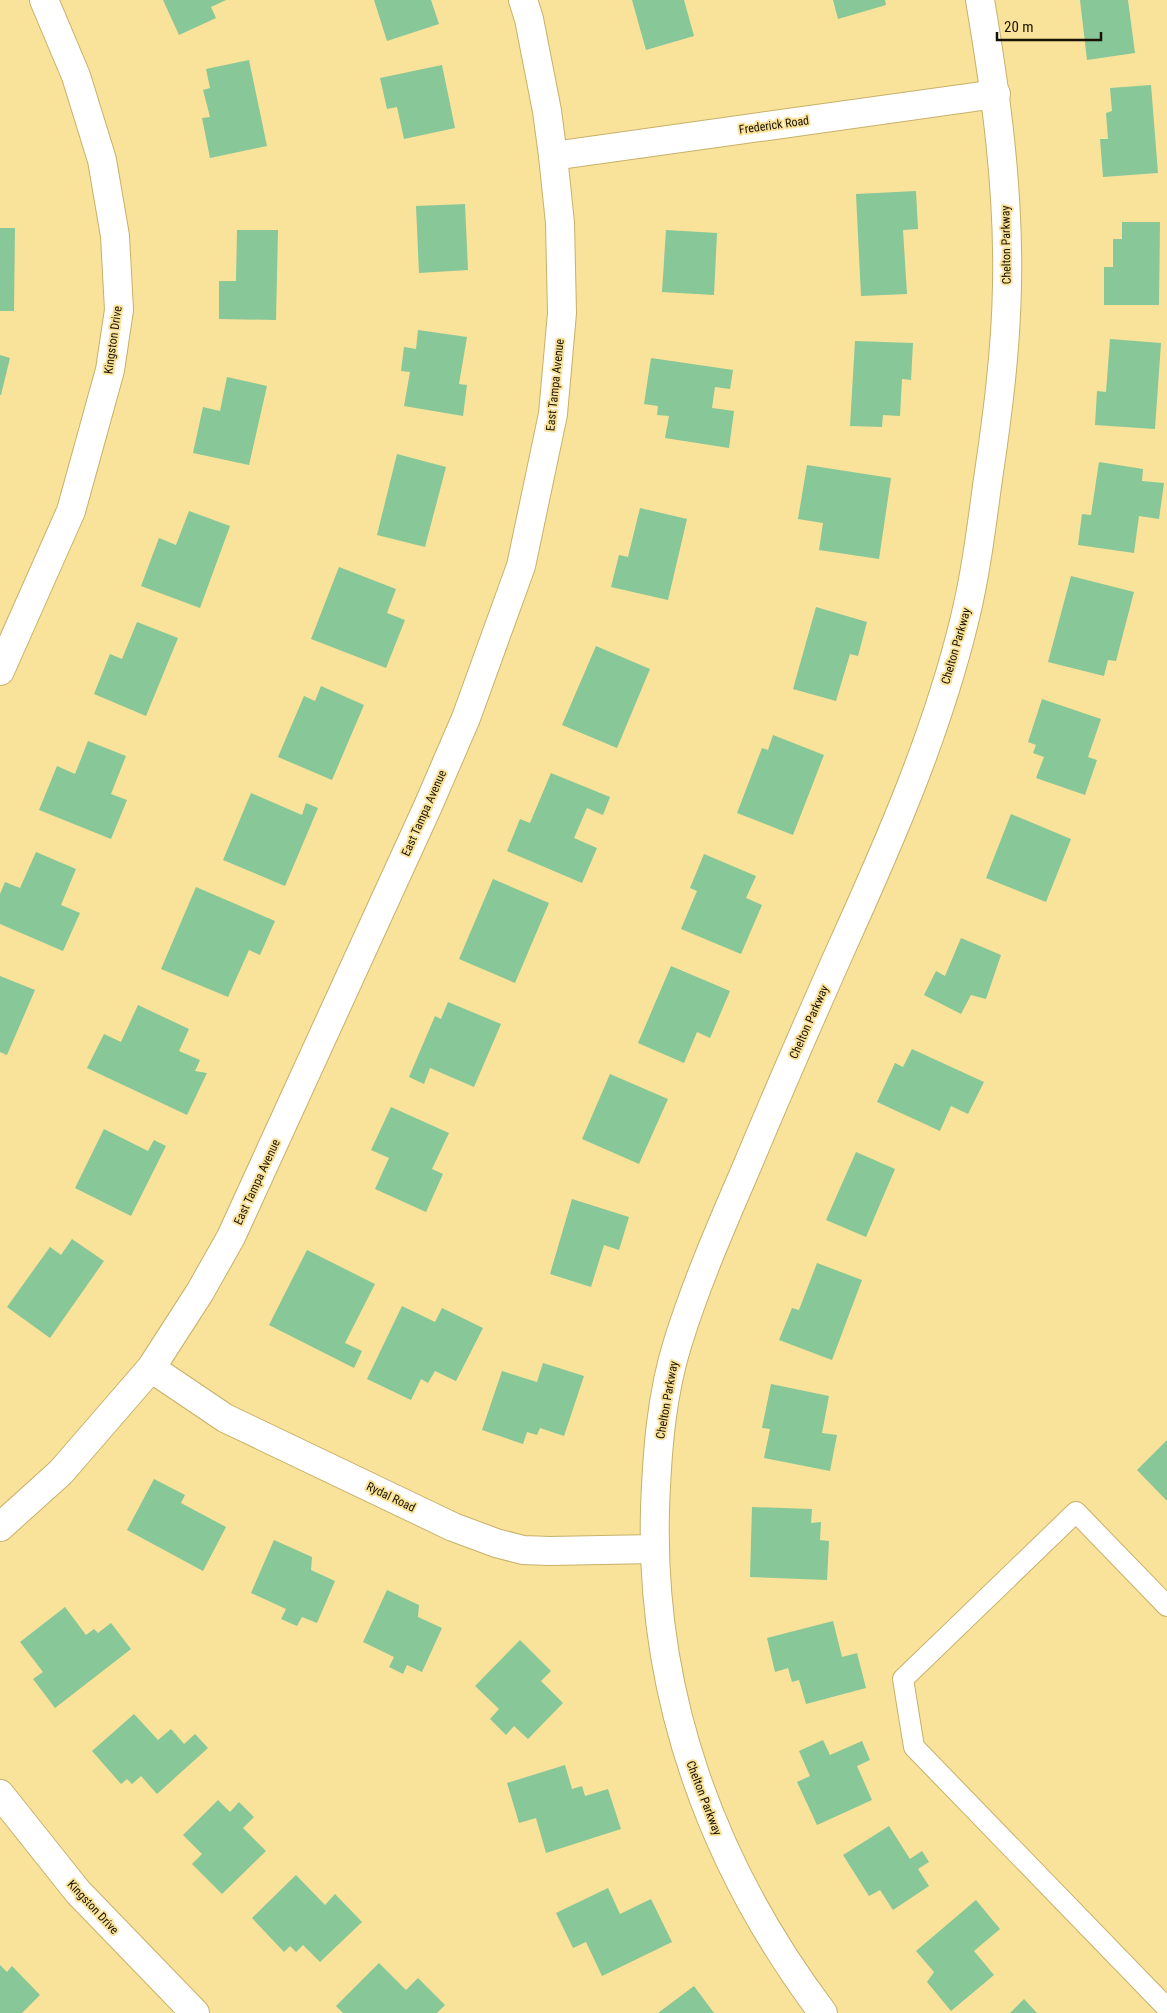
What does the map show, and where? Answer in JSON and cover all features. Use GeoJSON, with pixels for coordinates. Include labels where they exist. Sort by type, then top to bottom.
{"type":"FeatureCollection","features":[{"type":"Feature","properties":{"kind":"street","name":"Kingston Drive"},"geometry":{"type":"LineString","coordinates":[[0,671],[71,512],[110,370],[119,310],[115,236],[102,160],[76,76],[44,0]]}},
{"type":"Feature","properties":{"kind":"street","name":"East Tampa Avenue"},"geometry":{"type":"LineString","coordinates":[[0,1527],[61,1472],[151,1368],[200,1292],[226,1245],[267,1162],[313,1055],[428,806],[466,718],[521,566],[553,414],[562,313],[560,223],[553,156],[547,111],[529,19],[522,0]]}},
{"type":"Feature","properties":{"kind":"street","name":"Chelton Parkway"},"geometry":{"type":"LineString","coordinates":[[823,2013],[765,1931],[721,1841],[693,1774],[674,1702],[661,1628],[654,1549],[656,1470],[664,1400],[678,1344],[714,1242],[910,793],[965,621],[982,526],[1003,352],[1007,282],[1006,214],[996,94],[980,0]]}},
{"type":"Feature","properties":{"kind":"street","name":"Frederick Road"},"geometry":{"type":"LineString","coordinates":[[553,156],[996,94]]}},
{"type":"Feature","properties":{"kind":"street","name":"Rydal Road"},"geometry":{"type":"LineString","coordinates":[[151,1368],[225,1418],[453,1527],[496,1543],[522,1550],[654,1549]]}},
{"type":"Feature","properties":{"kind":"street","name":"Kingston Drive"},"geometry":{"type":"LineString","coordinates":[[0,1794],[78,1892],[195,2013]]}},
{"type":"Feature","properties":{"kind":"lane"},"geometry":{"type":"LineString","coordinates":[[1167,1606],[1076,1512],[903,1679],[914,1747],[1167,2008]]}},
{"type":"Feature","properties":{"kind":"building"},"geometry":{"type":"Polygon","coordinates":[[[163,0],[226,0],[211,7],[216,18],[179,35],[163,0]]]}},
{"type":"Feature","properties":{"kind":"building"},"geometry":{"type":"Polygon","coordinates":[[[374,0],[431,0],[439,24],[387,41],[374,0]]]}},
{"type":"Feature","properties":{"kind":"building"},"geometry":{"type":"Polygon","coordinates":[[[632,0],[684,0],[694,36],[646,50],[632,0]]]}},
{"type":"Feature","properties":{"kind":"building"},"geometry":{"type":"Polygon","coordinates":[[[833,0],[885,0],[886,5],[838,19],[833,0]]]}},
{"type":"Feature","properties":{"kind":"building"},"geometry":{"type":"Polygon","coordinates":[[[1080,0],[1128,0],[1135,53],[1087,60],[1080,0]]]}},
{"type":"Feature","properties":{"kind":"building"},"geometry":{"type":"Polygon","coordinates":[[[249,60],[267,146],[210,158],[202,118],[210,117],[203,90],[210,88],[206,69],[249,60]]]}},
{"type":"Feature","properties":{"kind":"building"},"geometry":{"type":"Polygon","coordinates":[[[442,65],[455,128],[404,139],[397,107],[387,109],[380,78],[442,65]]]}},
{"type":"Feature","properties":{"kind":"building"},"geometry":{"type":"Polygon","coordinates":[[[1151,85],[1158,173],[1103,177],[1100,139],[1108,139],[1106,113],[1112,111],[1110,88],[1151,85]]]}},
{"type":"Feature","properties":{"kind":"building"},"geometry":{"type":"Polygon","coordinates":[[[916,191],[918,229],[903,230],[907,294],[861,296],[856,194],[916,191]]]}},
{"type":"Feature","properties":{"kind":"building"},"geometry":{"type":"Polygon","coordinates":[[[465,204],[468,270],[419,273],[416,206],[465,204]]]}},
{"type":"Feature","properties":{"kind":"building"},"geometry":{"type":"Polygon","coordinates":[[[1122,222],[1160,222],[1159,305],[1104,305],[1104,267],[1113,267],[1113,239],[1122,239],[1122,222]]]}},
{"type":"Feature","properties":{"kind":"building"},"geometry":{"type":"Polygon","coordinates":[[[0,228],[15,228],[14,311],[0,311],[0,228]]]}},
{"type":"Feature","properties":{"kind":"building"},"geometry":{"type":"Polygon","coordinates":[[[237,230],[278,230],[276,320],[219,319],[219,281],[236,281],[237,230]]]}},
{"type":"Feature","properties":{"kind":"building"},"geometry":{"type":"Polygon","coordinates":[[[666,230],[717,233],[714,295],[662,292],[666,230]]]}},
{"type":"Feature","properties":{"kind":"building"},"geometry":{"type":"Polygon","coordinates":[[[418,330],[467,337],[459,384],[467,385],[463,416],[404,406],[410,372],[401,371],[404,347],[416,349],[418,330]]]}},
{"type":"Feature","properties":{"kind":"building"},"geometry":{"type":"Polygon","coordinates":[[[1110,339],[1161,343],[1155,429],[1095,425],[1097,391],[1106,392],[1110,339]]]}},
{"type":"Feature","properties":{"kind":"building"},"geometry":{"type":"Polygon","coordinates":[[[855,341],[913,343],[911,380],[902,379],[900,416],[883,415],[882,427],[850,426],[855,341]]]}},
{"type":"Feature","properties":{"kind":"building"},"geometry":{"type":"Polygon","coordinates":[[[0,355],[10,358],[1,395],[0,395],[0,355]]]}},
{"type":"Feature","properties":{"kind":"building"},"geometry":{"type":"Polygon","coordinates":[[[651,358],[733,370],[730,389],[715,387],[712,408],[734,411],[729,448],[665,438],[669,416],[657,415],[658,406],[644,404],[651,358]]]}},
{"type":"Feature","properties":{"kind":"building"},"geometry":{"type":"Polygon","coordinates":[[[227,377],[267,386],[249,465],[193,453],[203,407],[220,411],[227,377]]]}},
{"type":"Feature","properties":{"kind":"building"},"geometry":{"type":"Polygon","coordinates":[[[397,454],[446,467],[425,547],[377,535],[397,454]]]}},
{"type":"Feature","properties":{"kind":"building"},"geometry":{"type":"Polygon","coordinates":[[[1099,462],[1143,469],[1142,481],[1164,483],[1159,519],[1139,516],[1134,553],[1078,545],[1082,514],[1091,515],[1099,462]]]}},
{"type":"Feature","properties":{"kind":"building"},"geometry":{"type":"Polygon","coordinates":[[[807,465],[891,478],[879,559],[819,550],[823,523],[798,519],[807,465]]]}},
{"type":"Feature","properties":{"kind":"building"},"geometry":{"type":"Polygon","coordinates":[[[640,508],[687,519],[668,600],[611,587],[619,555],[628,557],[640,508]]]}},
{"type":"Feature","properties":{"kind":"building"},"geometry":{"type":"Polygon","coordinates":[[[189,511],[230,526],[200,608],[141,586],[159,538],[176,545],[189,511]]]}},
{"type":"Feature","properties":{"kind":"building"},"geometry":{"type":"Polygon","coordinates":[[[339,567],[396,589],[387,613],[405,620],[386,668],[311,639],[339,567]]]}},
{"type":"Feature","properties":{"kind":"building"},"geometry":{"type":"Polygon","coordinates":[[[1071,576],[1134,592],[1116,661],[1108,660],[1104,676],[1048,662],[1071,576]]]}},
{"type":"Feature","properties":{"kind":"building"},"geometry":{"type":"Polygon","coordinates":[[[816,607],[867,622],[858,656],[850,654],[836,701],[793,689],[816,607]]]}},
{"type":"Feature","properties":{"kind":"building"},"geometry":{"type":"Polygon","coordinates":[[[137,622],[178,638],[146,716],[94,694],[110,654],[122,659],[137,622]]]}},
{"type":"Feature","properties":{"kind":"building"},"geometry":{"type":"Polygon","coordinates":[[[596,646],[650,669],[617,748],[562,725],[596,646]]]}},
{"type":"Feature","properties":{"kind":"building"},"geometry":{"type":"Polygon","coordinates":[[[321,686],[364,705],[332,780],[278,757],[304,696],[315,701],[321,686]]]}},
{"type":"Feature","properties":{"kind":"building"},"geometry":{"type":"Polygon","coordinates":[[[1042,699],[1101,719],[1088,757],[1097,760],[1085,795],[1036,778],[1044,757],[1033,753],[1036,745],[1028,742],[1042,699]]]}},
{"type":"Feature","properties":{"kind":"building"},"geometry":{"type":"Polygon","coordinates":[[[773,735],[824,755],[793,835],[737,813],[762,748],[768,750],[773,735]]]}},
{"type":"Feature","properties":{"kind":"building"},"geometry":{"type":"Polygon","coordinates":[[[88,741],[126,756],[111,794],[127,800],[111,839],[39,810],[57,766],[75,774],[88,741]]]}},
{"type":"Feature","properties":{"kind":"building"},"geometry":{"type":"Polygon","coordinates":[[[551,773],[610,797],[603,815],[587,808],[574,838],[597,848],[582,883],[507,851],[520,819],[530,823],[551,773]]]}},
{"type":"Feature","properties":{"kind":"building"},"geometry":{"type":"Polygon","coordinates":[[[251,793],[302,815],[306,803],[318,808],[285,886],[223,860],[251,793]]]}},
{"type":"Feature","properties":{"kind":"building"},"geometry":{"type":"Polygon","coordinates":[[[1011,814],[1071,839],[1046,902],[986,878],[1011,814]]]}},
{"type":"Feature","properties":{"kind":"building"},"geometry":{"type":"Polygon","coordinates":[[[36,852],[76,869],[61,905],[80,913],[63,951],[0,924],[0,894],[5,882],[20,888],[36,852]]]}},
{"type":"Feature","properties":{"kind":"building"},"geometry":{"type":"Polygon","coordinates":[[[704,854],[756,876],[746,898],[762,905],[741,954],[681,929],[697,891],[690,888],[704,854]]]}},
{"type":"Feature","properties":{"kind":"building"},"geometry":{"type":"Polygon","coordinates":[[[493,879],[549,903],[515,983],[459,959],[493,879]]]}},
{"type":"Feature","properties":{"kind":"building"},"geometry":{"type":"Polygon","coordinates":[[[196,887],[275,921],[260,955],[249,950],[228,997],[161,969],[196,887]]]}},
{"type":"Feature","properties":{"kind":"building"},"geometry":{"type":"Polygon","coordinates":[[[961,938],[1001,955],[986,999],[971,995],[961,1014],[924,995],[936,971],[945,976],[961,938]]]}},
{"type":"Feature","properties":{"kind":"building"},"geometry":{"type":"Polygon","coordinates":[[[671,966],[730,991],[710,1038],[697,1032],[684,1063],[638,1043],[671,966]]]}},
{"type":"Feature","properties":{"kind":"building"},"geometry":{"type":"Polygon","coordinates":[[[0,976],[35,990],[7,1055],[0,1052],[0,976]]]}},
{"type":"Feature","properties":{"kind":"building"},"geometry":{"type":"Polygon","coordinates":[[[448,1002],[501,1024],[474,1087],[430,1068],[424,1084],[409,1077],[435,1016],[441,1019],[448,1002]]]}},
{"type":"Feature","properties":{"kind":"building"},"geometry":{"type":"Polygon","coordinates":[[[138,1005],[189,1029],[179,1051],[200,1060],[195,1071],[207,1073],[187,1115],[87,1068],[104,1034],[121,1042],[138,1005]]]}},
{"type":"Feature","properties":{"kind":"building"},"geometry":{"type":"Polygon","coordinates":[[[912,1049],[984,1082],[968,1114],[951,1106],[940,1131],[877,1102],[895,1063],[903,1067],[912,1049]]]}},
{"type":"Feature","properties":{"kind":"building"},"geometry":{"type":"Polygon","coordinates":[[[610,1074],[668,1099],[639,1164],[582,1139],[610,1074]]]}},
{"type":"Feature","properties":{"kind":"building"},"geometry":{"type":"Polygon","coordinates":[[[391,1107],[449,1133],[432,1169],[443,1174],[426,1212],[375,1189],[389,1158],[371,1150],[391,1107]]]}},
{"type":"Feature","properties":{"kind":"building"},"geometry":{"type":"Polygon","coordinates":[[[104,1129],[148,1151],[154,1140],[166,1146],[131,1216],[75,1188],[104,1129]]]}},
{"type":"Feature","properties":{"kind":"building"},"geometry":{"type":"Polygon","coordinates":[[[856,1152],[895,1169],[866,1237],[826,1220],[856,1152]]]}},
{"type":"Feature","properties":{"kind":"building"},"geometry":{"type":"Polygon","coordinates":[[[572,1199],[629,1217],[619,1250],[604,1245],[591,1287],[550,1274],[572,1199]]]}},
{"type":"Feature","properties":{"kind":"building"},"geometry":{"type":"Polygon","coordinates":[[[72,1239],[104,1261],[50,1338],[7,1307],[50,1247],[61,1255],[72,1239]]]}},
{"type":"Feature","properties":{"kind":"building"},"geometry":{"type":"Polygon","coordinates":[[[307,1250],[375,1284],[345,1343],[362,1351],[354,1368],[269,1325],[307,1250]]]}},
{"type":"Feature","properties":{"kind":"building"},"geometry":{"type":"Polygon","coordinates":[[[817,1263],[862,1280],[832,1360],[779,1340],[792,1308],[799,1310],[817,1263]]]}},
{"type":"Feature","properties":{"kind":"building"},"geometry":{"type":"Polygon","coordinates":[[[402,1306],[435,1322],[442,1308],[483,1328],[456,1381],[435,1371],[428,1383],[421,1379],[411,1400],[367,1379],[402,1306]]]}},
{"type":"Feature","properties":{"kind":"building"},"geometry":{"type":"Polygon","coordinates":[[[543,1363],[584,1376],[564,1436],[540,1428],[537,1435],[527,1432],[523,1444],[482,1430],[502,1371],[537,1382],[543,1363]]]}},
{"type":"Feature","properties":{"kind":"building"},"geometry":{"type":"Polygon","coordinates":[[[771,1384],[829,1396],[822,1433],[837,1435],[830,1471],[764,1458],[770,1429],[762,1428],[771,1384]]]}},
{"type":"Feature","properties":{"kind":"building"},"geometry":{"type":"Polygon","coordinates":[[[1167,1440],[1167,1501],[1137,1470],[1167,1440]]]}},
{"type":"Feature","properties":{"kind":"building"},"geometry":{"type":"Polygon","coordinates":[[[154,1479],[185,1495],[181,1503],[226,1527],[203,1571],[127,1530],[154,1479]]]}},
{"type":"Feature","properties":{"kind":"building"},"geometry":{"type":"Polygon","coordinates":[[[752,1507],[812,1509],[811,1523],[821,1522],[820,1540],[829,1541],[827,1580],[750,1577],[752,1507]]]}},
{"type":"Feature","properties":{"kind":"building"},"geometry":{"type":"Polygon","coordinates":[[[274,1540],[312,1557],[311,1570],[335,1581],[317,1623],[302,1617],[297,1626],[281,1619],[286,1609],[251,1593],[274,1540]]]}},
{"type":"Feature","properties":{"kind":"building"},"geometry":{"type":"Polygon","coordinates":[[[387,1590],[419,1605],[418,1617],[442,1628],[422,1672],[407,1665],[403,1674],[389,1667],[394,1657],[363,1642],[387,1590]]]}},
{"type":"Feature","properties":{"kind":"building"},"geometry":{"type":"Polygon","coordinates":[[[65,1607],[86,1635],[94,1629],[98,1633],[111,1623],[131,1649],[55,1708],[33,1679],[43,1672],[20,1642],[65,1607]]]}},
{"type":"Feature","properties":{"kind":"building"},"geometry":{"type":"Polygon","coordinates":[[[833,1621],[842,1657],[857,1653],[866,1688],[806,1704],[799,1680],[792,1682],[788,1668],[775,1672],[767,1638],[833,1621]]]}},
{"type":"Feature","properties":{"kind":"building"},"geometry":{"type":"Polygon","coordinates":[[[520,1640],[551,1671],[541,1681],[563,1703],[528,1739],[514,1726],[506,1735],[490,1719],[499,1709],[475,1686],[520,1640]]]}},
{"type":"Feature","properties":{"kind":"building"},"geometry":{"type":"Polygon","coordinates":[[[134,1714],[158,1740],[171,1729],[184,1744],[195,1734],[208,1748],[157,1794],[141,1776],[132,1784],[127,1779],[121,1784],[92,1751],[134,1714]]]}},
{"type":"Feature","properties":{"kind":"building"},"geometry":{"type":"Polygon","coordinates":[[[823,1740],[830,1755],[862,1741],[870,1760],[857,1766],[872,1800],[817,1825],[797,1782],[810,1776],[799,1751],[823,1740]]]}},
{"type":"Feature","properties":{"kind":"building"},"geometry":{"type":"Polygon","coordinates":[[[565,1765],[572,1789],[582,1786],[585,1796],[608,1789],[621,1829],[546,1853],[536,1818],[519,1823],[507,1783],[565,1765]]]}},
{"type":"Feature","properties":{"kind":"building"},"geometry":{"type":"Polygon","coordinates":[[[218,1800],[230,1812],[239,1802],[254,1817],[243,1828],[266,1851],[222,1894],[192,1864],[202,1854],[183,1835],[218,1800]]]}},
{"type":"Feature","properties":{"kind":"building"},"geometry":{"type":"Polygon","coordinates":[[[889,1826],[910,1859],[922,1851],[929,1862],[918,1869],[929,1886],[893,1910],[880,1890],[869,1896],[843,1855],[889,1826]]]}},
{"type":"Feature","properties":{"kind":"building"},"geometry":{"type":"Polygon","coordinates":[[[296,1875],[325,1905],[335,1894],[362,1922],[320,1962],[303,1945],[296,1952],[290,1946],[284,1952],[252,1918],[296,1875]]]}},
{"type":"Feature","properties":{"kind":"building"},"geometry":{"type":"Polygon","coordinates":[[[608,1888],[620,1914],[651,1899],[672,1942],[602,1976],[586,1942],[573,1948],[556,1913],[608,1888]]]}},
{"type":"Feature","properties":{"kind":"building"},"geometry":{"type":"Polygon","coordinates":[[[976,1900],[1000,1929],[974,1951],[994,1975],[951,2011],[927,1982],[934,1972],[916,1951],[976,1900]]]}},
{"type":"Feature","properties":{"kind":"building"},"geometry":{"type":"Polygon","coordinates":[[[379,1963],[406,1990],[418,1978],[445,2005],[437,2013],[343,2013],[336,2006],[379,1963]]]}},
{"type":"Feature","properties":{"kind":"building"},"geometry":{"type":"Polygon","coordinates":[[[0,1965],[7,1972],[12,1966],[40,1995],[22,2013],[0,2013],[0,1965]]]}},
{"type":"Feature","properties":{"kind":"building"},"geometry":{"type":"Polygon","coordinates":[[[694,1986],[714,2013],[658,2013],[694,1986]]]}},
{"type":"Feature","properties":{"kind":"building"},"geometry":{"type":"Polygon","coordinates":[[[1024,1999],[1037,2013],[1010,2013],[1024,1999]]]}}]}
